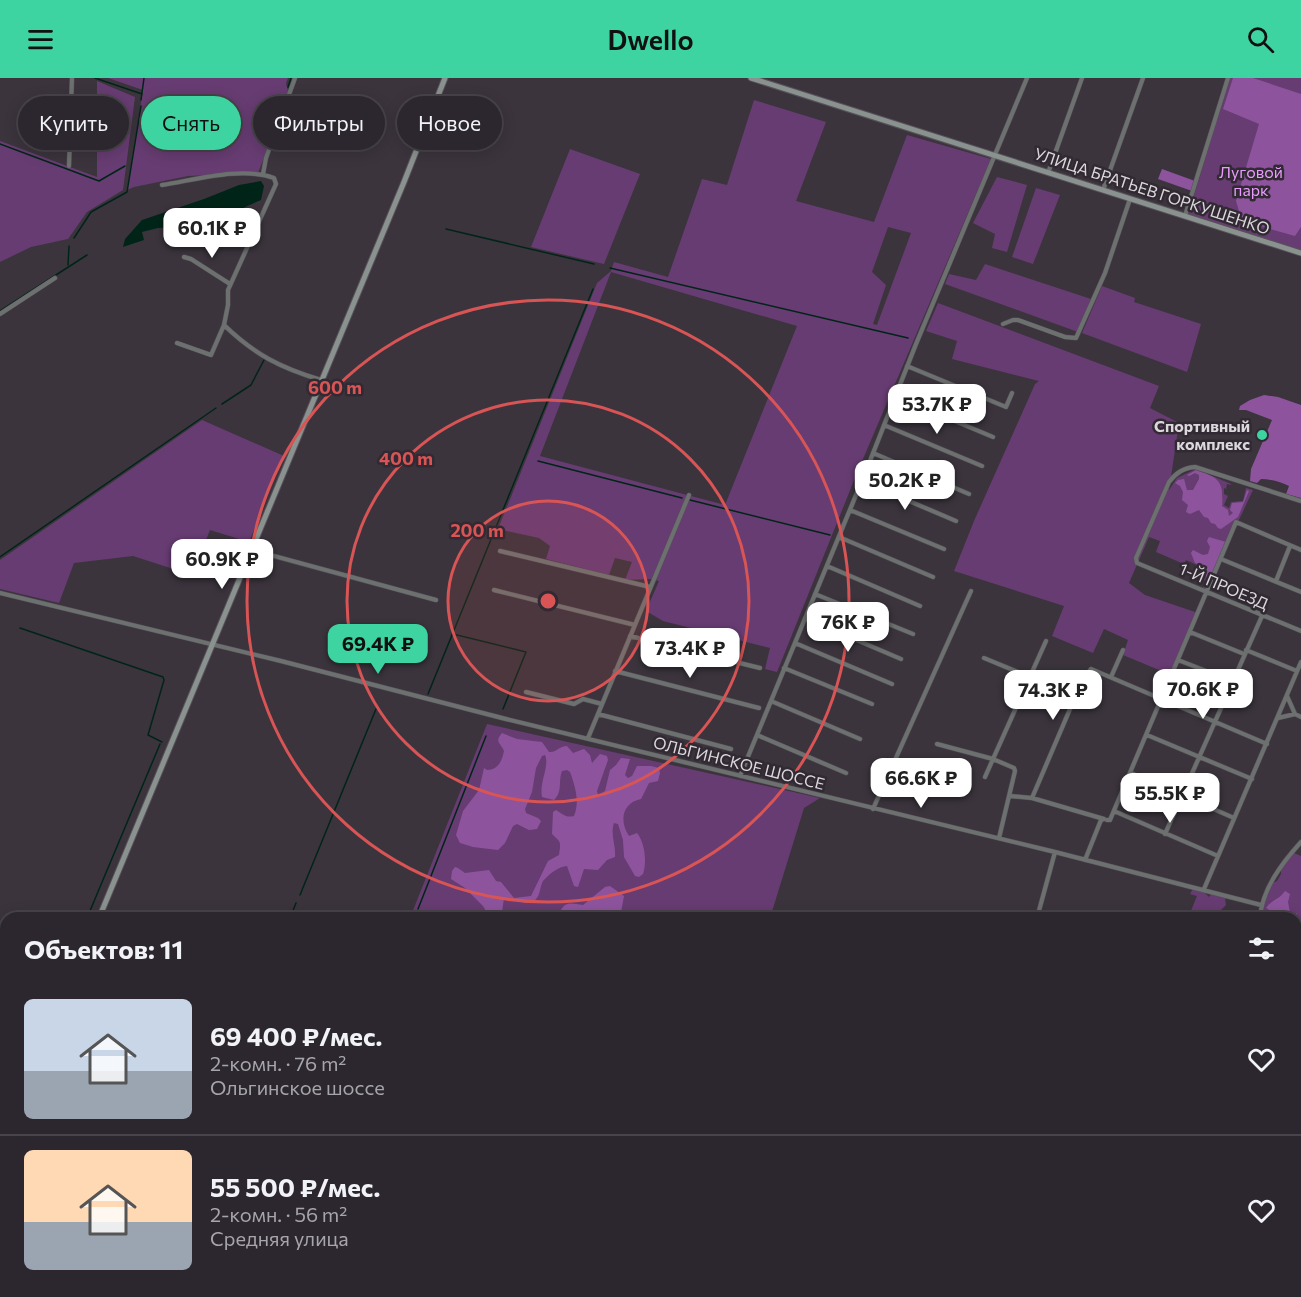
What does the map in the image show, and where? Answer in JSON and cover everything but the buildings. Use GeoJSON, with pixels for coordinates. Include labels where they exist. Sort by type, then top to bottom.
{"type":"FeatureCollection","features":[{"type":"Feature","properties":{"kind":"street"},"geometry":{"type":"LineString","coordinates":[[69,166],[72,78]]}},
{"type":"Feature","properties":{"kind":"street"},"geometry":{"type":"LineString","coordinates":[[263,174],[266,158],[295,78]]}},
{"type":"Feature","properties":{"kind":"street"},"geometry":{"type":"LineString","coordinates":[[101,912],[445,78]]}},
{"type":"Feature","properties":{"kind":"street","name":"УЛИЦА БРАТЬЕВ ГОРКУШЕНКО"},"geometry":{"type":"LineString","coordinates":[[752,78],[1301,253]]}},
{"type":"Feature","properties":{"kind":"street"},"geometry":{"type":"LineString","coordinates":[[740,776],[1027,78]]}},
{"type":"Feature","properties":{"kind":"street"},"geometry":{"type":"LineString","coordinates":[[1048,173],[1082,78]]}},
{"type":"Feature","properties":{"kind":"street"},"geometry":{"type":"LineString","coordinates":[[1103,190],[1143,78]]}},
{"type":"Feature","properties":{"kind":"street"},"geometry":{"type":"LineString","coordinates":[[1185,216],[1228,78]]}},
{"type":"Feature","properties":{"kind":"street"},"geometry":{"type":"LineString","coordinates":[[162,185],[214,176],[263,174],[274,178],[276,184],[228,290],[224,325],[210,355],[177,343]]}},
{"type":"Feature","properties":{"kind":"street"},"geometry":{"type":"LineString","coordinates":[[1003,324],[1018,320],[1065,337],[1076,338],[1105,273],[1130,199]]}},
{"type":"Feature","properties":{"kind":"street"},"geometry":{"type":"LineString","coordinates":[[184,257],[231,284]]}},
{"type":"Feature","properties":{"kind":"street"},"geometry":{"type":"LineString","coordinates":[[0,314],[55,278]]}},
{"type":"Feature","properties":{"kind":"street"},"geometry":{"type":"LineString","coordinates":[[224,325],[267,360],[321,380]]}},
{"type":"Feature","properties":{"kind":"street"},"geometry":{"type":"LineString","coordinates":[[907,366],[1006,407],[1012,393]]}},
{"type":"Feature","properties":{"kind":"street"},"geometry":{"type":"LineString","coordinates":[[895,396],[993,437]]}},
{"type":"Feature","properties":{"kind":"street"},"geometry":{"type":"LineString","coordinates":[[884,425],[982,466]]}},
{"type":"Feature","properties":{"kind":"street"},"geometry":{"type":"LineString","coordinates":[[873,453],[969,494]]}},
{"type":"Feature","properties":{"kind":"street","name":"1-Й ПРОЕЗД"},"geometry":{"type":"LineString","coordinates":[[1301,501],[1189,467],[1174,475],[1168,482],[1136,558],[1137,562],[1301,631]]}},
{"type":"Feature","properties":{"kind":"street"},"geometry":{"type":"LineString","coordinates":[[862,481],[956,521]]}},
{"type":"Feature","properties":{"kind":"street"},"geometry":{"type":"LineString","coordinates":[[588,738],[689,495]]}},
{"type":"Feature","properties":{"kind":"street"},"geometry":{"type":"LineString","coordinates":[[850,510],[944,549]]}},
{"type":"Feature","properties":{"kind":"street"},"geometry":{"type":"LineString","coordinates":[[1085,860],[1101,820],[1110,820],[1131,773],[1236,522],[1301,550]]}},
{"type":"Feature","properties":{"kind":"street"},"geometry":{"type":"LineString","coordinates":[[838,537],[933,577]]}},
{"type":"Feature","properties":{"kind":"street"},"geometry":{"type":"LineString","coordinates":[[1276,581],[1290,546]]}},
{"type":"Feature","properties":{"kind":"street"},"geometry":{"type":"LineString","coordinates":[[251,550],[436,600]]}},
{"type":"Feature","properties":{"kind":"street"},"geometry":{"type":"LineString","coordinates":[[500,551],[650,587]]}},
{"type":"Feature","properties":{"kind":"street"},"geometry":{"type":"LineString","coordinates":[[1221,559],[1301,592]]}},
{"type":"Feature","properties":{"kind":"street"},"geometry":{"type":"LineString","coordinates":[[827,566],[921,606]]}},
{"type":"Feature","properties":{"kind":"street"},"geometry":{"type":"LineString","coordinates":[[494,590],[635,625]]}},
{"type":"Feature","properties":{"kind":"street"},"geometry":{"type":"LineString","coordinates":[[873,809],[971,591]]}},
{"type":"Feature","properties":{"kind":"street","name":"ОЛЬГИНСКОЕ ШОССЕ"},"geometry":{"type":"LineString","coordinates":[[0,593],[1261,904]]}},
{"type":"Feature","properties":{"kind":"street"},"geometry":{"type":"LineString","coordinates":[[815,594],[913,634]]}},
{"type":"Feature","properties":{"kind":"street"},"geometry":{"type":"LineString","coordinates":[[1166,834],[1262,616]]}},
{"type":"Feature","properties":{"kind":"street"},"geometry":{"type":"LineString","coordinates":[[805,618],[901,659]]}},
{"type":"Feature","properties":{"kind":"street"},"geometry":{"type":"LineString","coordinates":[[1190,632],[1297,671]]}},
{"type":"Feature","properties":{"kind":"street"},"geometry":{"type":"LineString","coordinates":[[630,636],[760,668]]}},
{"type":"Feature","properties":{"kind":"street"},"geometry":{"type":"LineString","coordinates":[[985,777],[1046,640]]}},
{"type":"Feature","properties":{"kind":"street"},"geometry":{"type":"LineString","coordinates":[[795,643],[892,684]]}},
{"type":"Feature","properties":{"kind":"street"},"geometry":{"type":"LineString","coordinates":[[1112,677],[1124,650]]}},
{"type":"Feature","properties":{"kind":"street"},"geometry":{"type":"LineString","coordinates":[[984,658],[1030,677]]}},
{"type":"Feature","properties":{"kind":"street"},"geometry":{"type":"LineString","coordinates":[[1178,660],[1232,681]]}},
{"type":"Feature","properties":{"kind":"street"},"geometry":{"type":"LineString","coordinates":[[1204,889],[1301,662]]}},
{"type":"Feature","properties":{"kind":"street"},"geometry":{"type":"LineString","coordinates":[[784,668],[872,704]]}},
{"type":"Feature","properties":{"kind":"street"},"geometry":{"type":"LineString","coordinates":[[1032,798],[1082,681],[1088,671],[1094,669],[1267,744]]}},
{"type":"Feature","properties":{"kind":"street"},"geometry":{"type":"LineString","coordinates":[[615,671],[759,708]]}},
{"type":"Feature","properties":{"kind":"street"},"geometry":{"type":"LineString","coordinates":[[526,692],[574,704],[583,699],[602,704]]}},
{"type":"Feature","properties":{"kind":"street"},"geometry":{"type":"LineString","coordinates":[[1287,696],[1295,714],[1301,717]]}},
{"type":"Feature","properties":{"kind":"street"},"geometry":{"type":"LineString","coordinates":[[771,701],[860,739]]}},
{"type":"Feature","properties":{"kind":"street"},"geometry":{"type":"LineString","coordinates":[[598,714],[731,749]]}},
{"type":"Feature","properties":{"kind":"street"},"geometry":{"type":"LineString","coordinates":[[1278,719],[1295,714]]}},
{"type":"Feature","properties":{"kind":"street"},"geometry":{"type":"LineString","coordinates":[[757,735],[846,773]]}},
{"type":"Feature","properties":{"kind":"street"},"geometry":{"type":"LineString","coordinates":[[1147,735],[1252,779]]}},
{"type":"Feature","properties":{"kind":"street"},"geometry":{"type":"LineString","coordinates":[[937,744],[993,759],[1014,768],[1010,796],[999,838]]}},
{"type":"Feature","properties":{"kind":"street"},"geometry":{"type":"LineString","coordinates":[[1131,773],[1234,819]]}},
{"type":"Feature","properties":{"kind":"street"},"geometry":{"type":"LineString","coordinates":[[1010,796],[1032,798],[1106,819]]}},
{"type":"Feature","properties":{"kind":"street"},"geometry":{"type":"LineString","coordinates":[[1114,811],[1218,856]]}},
{"type":"Feature","properties":{"kind":"street"},"geometry":{"type":"LineString","coordinates":[[1260,912],[1261,904],[1277,871],[1301,842]]}},
{"type":"Feature","properties":{"kind":"street"},"geometry":{"type":"LineString","coordinates":[[1039,912],[1055,852]]}},
{"type":"Feature","properties":{"kind":"green space"},"geometry":{"type":"Polygon","coordinates":[[[108,78],[288,78],[286,83],[289,95],[253,96],[253,150],[267,150],[258,173],[188,176],[127,190],[141,102],[141,150],[241,150],[241,96],[142,96],[143,90],[108,78]]]}},
{"type":"Feature","properties":{"kind":"green space","name":"Луговой парк"},"geometry":{"type":"Polygon","coordinates":[[[1230,78],[1301,78],[1301,250],[1188,215],[1230,78]]]}},
{"type":"Feature","properties":{"kind":"green space"},"geometry":{"type":"Polygon","coordinates":[[[1233,78],[1253,78],[1301,94],[1301,227],[1295,236],[1242,221],[1236,201],[1259,124],[1223,109],[1233,78]]]}},
{"type":"Feature","properties":{"kind":"green space"},"geometry":{"type":"Polygon","coordinates":[[[97,81],[135,97],[129,144],[129,96],[97,96],[97,81]]]}},
{"type":"Feature","properties":{"kind":"green space"},"geometry":{"type":"Polygon","coordinates":[[[754,100],[826,122],[796,201],[874,222],[907,135],[991,159],[857,473],[777,672],[765,669],[770,648],[663,621],[646,611],[659,581],[625,580],[632,562],[615,558],[609,575],[546,559],[550,546],[539,538],[498,529],[597,283],[611,271],[614,262],[668,277],[702,179],[727,185],[754,100]],[[888,227],[872,272],[886,285],[873,324],[877,325],[911,233],[888,227]],[[611,272],[540,456],[725,505],[797,326],[611,272]]]}},
{"type":"Feature","properties":{"kind":"green space"},"geometry":{"type":"Polygon","coordinates":[[[0,141],[18,148],[18,150],[24,150],[97,177],[97,150],[128,150],[123,190],[87,212],[68,239],[31,247],[0,262],[0,141]]]}},
{"type":"Feature","properties":{"kind":"green space"},"geometry":{"type":"Polygon","coordinates":[[[570,149],[640,174],[604,264],[531,247],[570,149]]]}},
{"type":"Feature","properties":{"kind":"green space"},"geometry":{"type":"Polygon","coordinates":[[[1162,169],[1195,181],[1192,191],[1158,179],[1162,169]]]}},
{"type":"Feature","properties":{"kind":"green space"},"geometry":{"type":"Polygon","coordinates":[[[997,177],[1027,185],[1007,252],[992,248],[995,234],[973,223],[997,177]]]}},
{"type":"Feature","properties":{"kind":"green space"},"geometry":{"type":"Polygon","coordinates":[[[1036,188],[1060,195],[1033,264],[1012,257],[1036,188]]]}},
{"type":"Feature","properties":{"kind":"green space"},"geometry":{"type":"Polygon","coordinates":[[[985,264],[1091,299],[1078,332],[945,284],[949,274],[976,280],[985,264]]]}},
{"type":"Feature","properties":{"kind":"green space"},"geometry":{"type":"Polygon","coordinates":[[[1102,286],[1135,298],[1134,302],[1201,324],[1187,372],[1082,333],[1102,286]]]}},
{"type":"Feature","properties":{"kind":"green space"},"geometry":{"type":"Polygon","coordinates":[[[938,303],[1159,386],[1150,408],[1179,423],[1169,490],[1177,478],[1196,469],[1231,484],[1227,484],[1226,489],[1224,488],[1224,494],[1228,496],[1224,505],[1229,508],[1231,502],[1243,501],[1246,488],[1253,490],[1206,590],[1202,590],[1206,581],[1202,579],[1206,569],[1186,560],[1184,564],[1156,552],[1160,541],[1149,537],[1129,583],[1145,595],[1198,613],[1171,675],[1123,655],[1128,640],[1104,629],[1093,653],[1052,636],[1064,606],[954,571],[1035,384],[1039,381],[952,359],[957,341],[926,331],[938,303]]]}},
{"type":"Feature","properties":{"kind":"green space"},"geometry":{"type":"Polygon","coordinates":[[[1264,395],[1301,405],[1301,498],[1286,494],[1289,486],[1279,482],[1261,479],[1257,483],[1250,481],[1251,469],[1272,420],[1246,410],[1239,410],[1240,406],[1250,400],[1264,395]]]}},
{"type":"Feature","properties":{"kind":"green space"},"geometry":{"type":"Polygon","coordinates":[[[202,420],[284,456],[249,542],[210,530],[192,575],[133,556],[74,563],[59,603],[0,589],[0,560],[202,420]]]}},
{"type":"Feature","properties":{"kind":"green space"},"geometry":{"type":"Polygon","coordinates":[[[1196,470],[1219,482],[1222,491],[1222,506],[1228,510],[1229,516],[1233,513],[1230,510],[1232,503],[1243,502],[1247,490],[1249,491],[1238,517],[1221,529],[1204,517],[1199,510],[1190,514],[1186,512],[1188,505],[1182,500],[1183,492],[1180,486],[1175,483],[1184,479],[1187,490],[1193,490],[1199,475],[1195,473],[1187,475],[1196,470]]]}},
{"type":"Feature","properties":{"kind":"green space"},"geometry":{"type":"Polygon","coordinates":[[[1209,537],[1226,542],[1206,589],[1206,568],[1195,563],[1191,553],[1193,550],[1203,555],[1208,554],[1209,537]]]}},
{"type":"Feature","properties":{"kind":"green space"},"geometry":{"type":"Polygon","coordinates":[[[487,724],[820,798],[804,808],[772,912],[412,912],[487,724]]]}},
{"type":"Feature","properties":{"kind":"green space"},"geometry":{"type":"Polygon","coordinates":[[[502,733],[517,739],[542,742],[549,752],[567,746],[573,753],[584,749],[590,755],[592,763],[600,754],[607,756],[608,760],[597,791],[598,795],[605,791],[610,770],[621,758],[630,759],[625,775],[628,778],[632,776],[637,766],[659,768],[658,781],[649,783],[641,799],[630,804],[626,809],[623,819],[629,836],[637,833],[642,842],[645,859],[643,874],[639,877],[635,876],[624,857],[623,840],[618,824],[614,823],[615,857],[607,860],[598,870],[584,869],[578,887],[574,886],[567,866],[543,881],[538,895],[532,902],[526,903],[504,898],[502,912],[486,912],[465,888],[451,879],[455,867],[465,873],[489,870],[496,881],[501,882],[514,898],[531,896],[548,861],[559,855],[560,842],[552,834],[553,812],[556,810],[566,816],[574,816],[576,811],[574,782],[567,770],[562,771],[557,797],[554,800],[542,797],[545,755],[542,756],[536,768],[532,792],[525,809],[526,813],[541,821],[537,829],[529,830],[517,824],[513,826],[505,843],[498,850],[460,843],[456,835],[463,811],[479,790],[484,768],[487,770],[494,768],[502,758],[504,751],[498,741],[502,733]]]}},
{"type":"Feature","properties":{"kind":"green space"},"geometry":{"type":"Polygon","coordinates":[[[1294,853],[1301,856],[1301,912],[1262,912],[1273,883],[1281,874],[1281,868],[1294,853]]]}},
{"type":"Feature","properties":{"kind":"green space"},"geometry":{"type":"Polygon","coordinates":[[[610,886],[624,896],[621,912],[582,912],[578,910],[560,912],[564,905],[570,903],[583,905],[605,887],[610,886]]]}},
{"type":"Feature","properties":{"kind":"green space"},"geometry":{"type":"Polygon","coordinates":[[[1193,889],[1204,892],[1209,897],[1211,894],[1225,898],[1226,905],[1219,912],[1190,912],[1197,896],[1190,894],[1193,889]]]}},
{"type":"Feature","properties":{"kind":"green space"},"geometry":{"type":"Polygon","coordinates":[[[1285,891],[1290,894],[1288,902],[1290,912],[1271,912],[1266,908],[1285,891]]]}},
{"type":"Feature","properties":{"kind":"shaded area"},"geometry":{"type":"Polygon","coordinates":[[[261,181],[264,186],[261,200],[245,207],[219,229],[184,238],[177,227],[158,228],[142,232],[144,240],[123,247],[125,239],[142,220],[239,185],[261,181]]]}},
{"type":"Feature","properties":{"kind":"waterway"},"geometry":{"type":"LineString","coordinates":[[95,78],[142,94]]}},
{"type":"Feature","properties":{"kind":"waterway"},"geometry":{"type":"LineString","coordinates":[[142,96],[144,78]]}},
{"type":"Feature","properties":{"kind":"waterway"},"geometry":{"type":"LineString","coordinates":[[288,87],[291,78]]}},
{"type":"Feature","properties":{"kind":"waterway"},"geometry":{"type":"LineString","coordinates":[[74,238],[91,212],[127,192],[141,106]]}},
{"type":"Feature","properties":{"kind":"waterway"},"geometry":{"type":"LineString","coordinates":[[0,144],[99,181],[125,166]]}},
{"type":"Feature","properties":{"kind":"waterway"},"geometry":{"type":"LineString","coordinates":[[446,229],[594,264]]}},
{"type":"Feature","properties":{"kind":"waterway"},"geometry":{"type":"LineString","coordinates":[[68,265],[69,246]]}},
{"type":"Feature","properties":{"kind":"waterway"},"geometry":{"type":"LineString","coordinates":[[0,311],[87,255]]}},
{"type":"Feature","properties":{"kind":"waterway"},"geometry":{"type":"LineString","coordinates":[[610,268],[908,338]]}},
{"type":"Feature","properties":{"kind":"waterway"},"geometry":{"type":"LineString","coordinates":[[428,694],[593,289]]}},
{"type":"Feature","properties":{"kind":"waterway"},"geometry":{"type":"LineString","coordinates":[[222,404],[251,385],[264,360]]}},
{"type":"Feature","properties":{"kind":"waterway"},"geometry":{"type":"LineString","coordinates":[[0,557],[216,408]]}},
{"type":"Feature","properties":{"kind":"waterway"},"geometry":{"type":"LineString","coordinates":[[538,461],[682,498]]}},
{"type":"Feature","properties":{"kind":"waterway"},"geometry":{"type":"LineString","coordinates":[[690,500],[830,535]]}},
{"type":"Feature","properties":{"kind":"waterway"},"geometry":{"type":"LineString","coordinates":[[20,628],[163,677],[148,735],[162,742]]}},
{"type":"Feature","properties":{"kind":"waterway"},"geometry":{"type":"LineString","coordinates":[[453,634],[526,652],[503,709]]}},
{"type":"Feature","properties":{"kind":"waterway"},"geometry":{"type":"LineString","coordinates":[[300,895],[376,709]]}},
{"type":"Feature","properties":{"kind":"waterway"},"geometry":{"type":"LineString","coordinates":[[418,909],[486,736]]}},
{"type":"Feature","properties":{"kind":"waterway"},"geometry":{"type":"LineString","coordinates":[[90,912],[160,744]]}},
{"type":"Feature","properties":{"kind":"waterway"},"geometry":{"type":"LineString","coordinates":[[292,912],[296,903]]}},
{"type":"Feature","properties":{"kind":"place","name":"Спортивный комплекс"},"geometry":{"type":"Point","coordinates":[1262,435]}}]}
